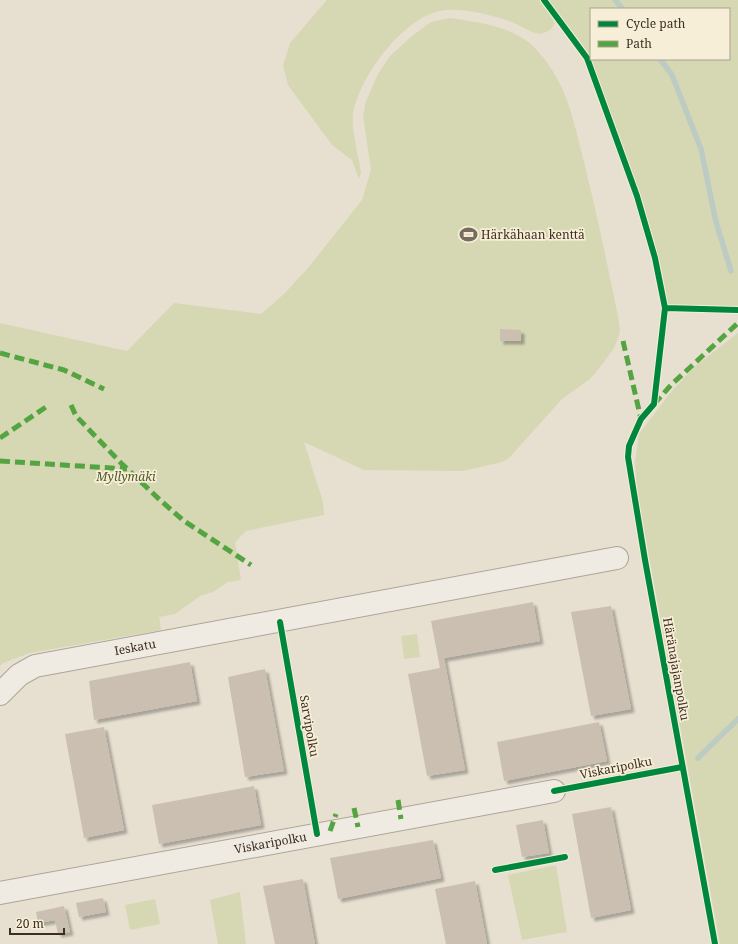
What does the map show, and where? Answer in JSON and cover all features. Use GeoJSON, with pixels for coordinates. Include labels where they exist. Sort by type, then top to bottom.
{"type":"FeatureCollection","features":[{"type":"Feature","properties":{"kind":"street","name":"Ieskatu"},"geometry":{"type":"LineString","coordinates":[[0,694],[19,675],[35,666],[280,622],[617,558]]}},
{"type":"Feature","properties":{"kind":"street","name":"Viskaripolku"},"geometry":{"type":"LineString","coordinates":[[0,893],[554,792]]}},
{"type":"Feature","properties":{"kind":"green space"},"geometry":{"type":"Polygon","coordinates":[[[327,0],[541,0],[555,23],[548,31],[539,34],[499,18],[462,10],[446,10],[431,14],[415,22],[386,49],[364,83],[357,100],[353,121],[361,172],[359,179],[352,160],[332,145],[288,85],[283,66],[290,43],[327,0]]]}},
{"type":"Feature","properties":{"kind":"green space"},"geometry":{"type":"Polygon","coordinates":[[[544,0],[738,0],[738,310],[665,308],[655,258],[637,196],[587,58],[544,0]]]}},
{"type":"Feature","properties":{"kind":"green space","name":"Myllymäki"},"geometry":{"type":"Polygon","coordinates":[[[450,18],[494,26],[504,29],[524,39],[542,56],[559,82],[566,96],[588,178],[618,316],[620,331],[614,348],[590,379],[562,399],[509,458],[502,462],[463,471],[364,470],[304,442],[323,502],[324,515],[246,531],[235,542],[241,580],[228,582],[213,592],[200,596],[175,614],[159,617],[161,630],[30,653],[3,663],[0,666],[0,323],[127,351],[174,303],[261,314],[284,294],[308,268],[362,200],[371,170],[363,115],[366,101],[378,74],[390,56],[412,36],[431,22],[450,18]]]}},
{"type":"Feature","properties":{"kind":"green space"},"geometry":{"type":"Polygon","coordinates":[[[738,333],[738,944],[720,944],[637,491],[635,462],[639,434],[671,392],[694,367],[738,333]]]}},
{"type":"Feature","properties":{"kind":"green space"},"geometry":{"type":"Polygon","coordinates":[[[417,634],[420,657],[404,659],[401,636],[417,634]]]}},
{"type":"Feature","properties":{"kind":"green space"},"geometry":{"type":"Polygon","coordinates":[[[556,865],[567,932],[522,940],[508,875],[556,865]]]}},
{"type":"Feature","properties":{"kind":"green space"},"geometry":{"type":"Polygon","coordinates":[[[240,892],[246,944],[218,944],[210,900],[240,892]]]}},
{"type":"Feature","properties":{"kind":"green space"},"geometry":{"type":"Polygon","coordinates":[[[155,899],[160,924],[130,930],[125,905],[155,899]]]}},
{"type":"Feature","properties":{"kind":"building"},"geometry":{"type":"Polygon","coordinates":[[[500,329],[521,330],[521,341],[500,341],[500,329]]]}},
{"type":"Feature","properties":{"kind":"building"},"geometry":{"type":"Polygon","coordinates":[[[533,602],[540,641],[444,658],[465,770],[427,776],[408,674],[440,668],[431,621],[533,602]]]}},
{"type":"Feature","properties":{"kind":"building"},"geometry":{"type":"Polygon","coordinates":[[[611,606],[631,709],[591,716],[571,612],[611,606]]]}},
{"type":"Feature","properties":{"kind":"building"},"geometry":{"type":"Polygon","coordinates":[[[190,662],[197,701],[94,720],[89,681],[190,662]]]}},
{"type":"Feature","properties":{"kind":"building"},"geometry":{"type":"Polygon","coordinates":[[[265,669],[284,771],[245,777],[228,677],[265,669]]]}},
{"type":"Feature","properties":{"kind":"building"},"geometry":{"type":"Polygon","coordinates":[[[599,722],[607,761],[504,781],[497,742],[599,722]]]}},
{"type":"Feature","properties":{"kind":"building"},"geometry":{"type":"Polygon","coordinates":[[[104,727],[124,830],[84,838],[65,734],[104,727]]]}},
{"type":"Feature","properties":{"kind":"building"},"geometry":{"type":"Polygon","coordinates":[[[254,786],[261,825],[159,844],[152,805],[254,786]]]}},
{"type":"Feature","properties":{"kind":"building"},"geometry":{"type":"Polygon","coordinates":[[[611,807],[631,910],[591,918],[572,814],[611,807]]]}},
{"type":"Feature","properties":{"kind":"building"},"geometry":{"type":"Polygon","coordinates":[[[543,820],[549,853],[522,857],[516,825],[543,820]]]}},
{"type":"Feature","properties":{"kind":"building"},"geometry":{"type":"Polygon","coordinates":[[[433,840],[441,878],[338,899],[330,858],[433,840]]]}},
{"type":"Feature","properties":{"kind":"building"},"geometry":{"type":"Polygon","coordinates":[[[303,879],[315,944],[275,944],[263,886],[303,879]]]}},
{"type":"Feature","properties":{"kind":"building"},"geometry":{"type":"Polygon","coordinates":[[[475,881],[487,944],[446,944],[435,889],[475,881]]]}},
{"type":"Feature","properties":{"kind":"building"},"geometry":{"type":"Polygon","coordinates":[[[103,898],[106,912],[79,917],[76,903],[103,898]]]}},
{"type":"Feature","properties":{"kind":"building"},"geometry":{"type":"Polygon","coordinates":[[[64,906],[70,932],[58,934],[55,920],[38,923],[36,912],[64,906]]]}},
{"type":"Feature","properties":{"kind":"waterway"},"geometry":{"type":"LineString","coordinates":[[615,0],[622,8]]}},
{"type":"Feature","properties":{"kind":"waterway"},"geometry":{"type":"LineString","coordinates":[[661,60],[672,75],[701,149],[716,222],[731,271]]}},
{"type":"Feature","properties":{"kind":"waterway"},"geometry":{"type":"LineString","coordinates":[[698,758],[738,719]]}},
{"type":"Feature","properties":{"kind":"marked path"},"geometry":{"type":"LineString","coordinates":[[654,404],[671,385],[738,323]]}},
{"type":"Feature","properties":{"kind":"marked path"},"geometry":{"type":"LineString","coordinates":[[623,341],[641,419]]}},
{"type":"Feature","properties":{"kind":"marked path"},"geometry":{"type":"LineString","coordinates":[[0,353],[64,370],[104,389]]}},
{"type":"Feature","properties":{"kind":"marked path"},"geometry":{"type":"LineString","coordinates":[[0,438],[49,405]]}},
{"type":"Feature","properties":{"kind":"marked path"},"geometry":{"type":"LineString","coordinates":[[71,405],[76,416],[121,463],[160,500],[184,521],[251,565]]}},
{"type":"Feature","properties":{"kind":"marked path"},"geometry":{"type":"LineString","coordinates":[[0,461],[127,469]]}},
{"type":"Feature","properties":{"kind":"marked path"},"geometry":{"type":"LineString","coordinates":[[398,800],[401,819]]}},
{"type":"Feature","properties":{"kind":"marked path"},"geometry":{"type":"LineString","coordinates":[[354,808],[358,827]]}},
{"type":"Feature","properties":{"kind":"marked path"},"geometry":{"type":"LineString","coordinates":[[330,831],[336,814]]}},
{"type":"Feature","properties":{"kind":"cycle path","name":"Häränajajanpolku"},"geometry":{"type":"LineString","coordinates":[[544,0],[587,58],[637,196],[655,258],[665,308],[654,404],[641,419],[629,446],[628,457],[645,560],[715,944]]}},
{"type":"Feature","properties":{"kind":"cycle path"},"geometry":{"type":"LineString","coordinates":[[665,308],[738,310]]}},
{"type":"Feature","properties":{"kind":"cycle path","name":"Sarvipolku"},"geometry":{"type":"LineString","coordinates":[[280,622],[317,834]]}},
{"type":"Feature","properties":{"kind":"cycle path"},"geometry":{"type":"LineString","coordinates":[[554,791],[682,767]]}},
{"type":"Feature","properties":{"kind":"cycle path"},"geometry":{"type":"LineString","coordinates":[[495,870],[565,857]]}},
{"type":"Feature","properties":{"kind":"place","name":"Härkähaan kenttä"},"geometry":{"type":"Point","coordinates":[468,235]}}]}
